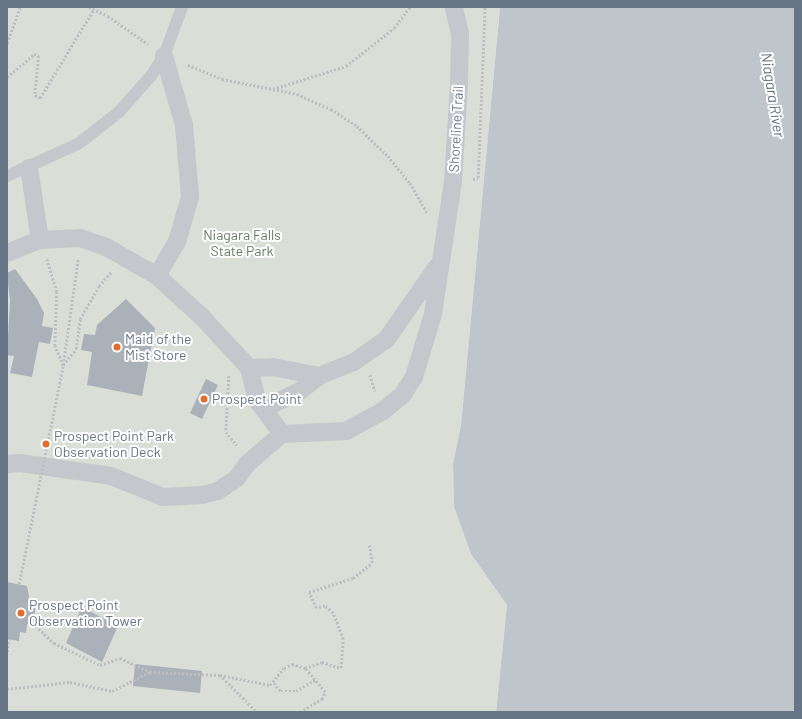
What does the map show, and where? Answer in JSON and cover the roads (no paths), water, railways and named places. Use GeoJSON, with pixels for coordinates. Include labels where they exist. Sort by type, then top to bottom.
{"type":"FeatureCollection","features":[{"type":"Feature","properties":{"kind":"street","name":"Shoreline Trail"},"geometry":{"type":"LineString","coordinates":[[282,434],[346,431],[383,411],[403,394],[414,377],[433,314],[453,182],[459,83],[460,34],[454,7]]}},
{"type":"Feature","properties":{"kind":"street"},"geometry":{"type":"LineString","coordinates":[[157,276],[182,228],[191,191],[184,125],[164,56]]}},
{"type":"Feature","properties":{"kind":"street"},"geometry":{"type":"LineString","coordinates":[[29,168],[40,240]]}},
{"type":"Feature","properties":{"kind":"street"},"geometry":{"type":"LineString","coordinates":[[7,254],[40,240],[80,238],[129,259],[157,276],[236,353],[249,368],[257,400],[265,408],[282,434],[218,491],[163,497],[111,476],[7,464]]}},
{"type":"Feature","properties":{"kind":"street"},"geometry":{"type":"LineString","coordinates":[[265,408],[300,391],[319,376],[354,362],[386,340],[418,296],[443,251]]}},
{"type":"Feature","properties":{"kind":"street"},"geometry":{"type":"LineString","coordinates":[[249,368],[273,367],[319,376]]}},
{"type":"Feature","properties":{"kind":"lane"},"geometry":{"type":"LineString","coordinates":[[7,176],[29,168],[99,130],[136,94],[164,56],[182,7]]}},
{"type":"Feature","properties":{"kind":"water","name":"Niagara River"},"geometry":{"type":"Polygon","coordinates":[[[500,7],[795,7],[795,712],[496,712],[507,605],[471,554],[454,507],[453,464],[461,425],[500,7]]]}},
{"type":"Feature","properties":{"kind":"place","name":"Maid of the Mist Store"},"geometry":{"type":"Point","coordinates":[117,347]}},
{"type":"Feature","properties":{"kind":"place","name":"Prospect Point"},"geometry":{"type":"Point","coordinates":[204,399]}},
{"type":"Feature","properties":{"kind":"place","name":"Prospect Point Park Observation Deck"},"geometry":{"type":"Point","coordinates":[46,444]}},
{"type":"Feature","properties":{"kind":"place","name":"Prospect Point Observation Tower"},"geometry":{"type":"Point","coordinates":[21,613]}},
{"type":"Feature","properties":{"kind":"park label","name":"Niagara Falls State Park"},"geometry":{"type":"Point","coordinates":[242,244]}}]}
